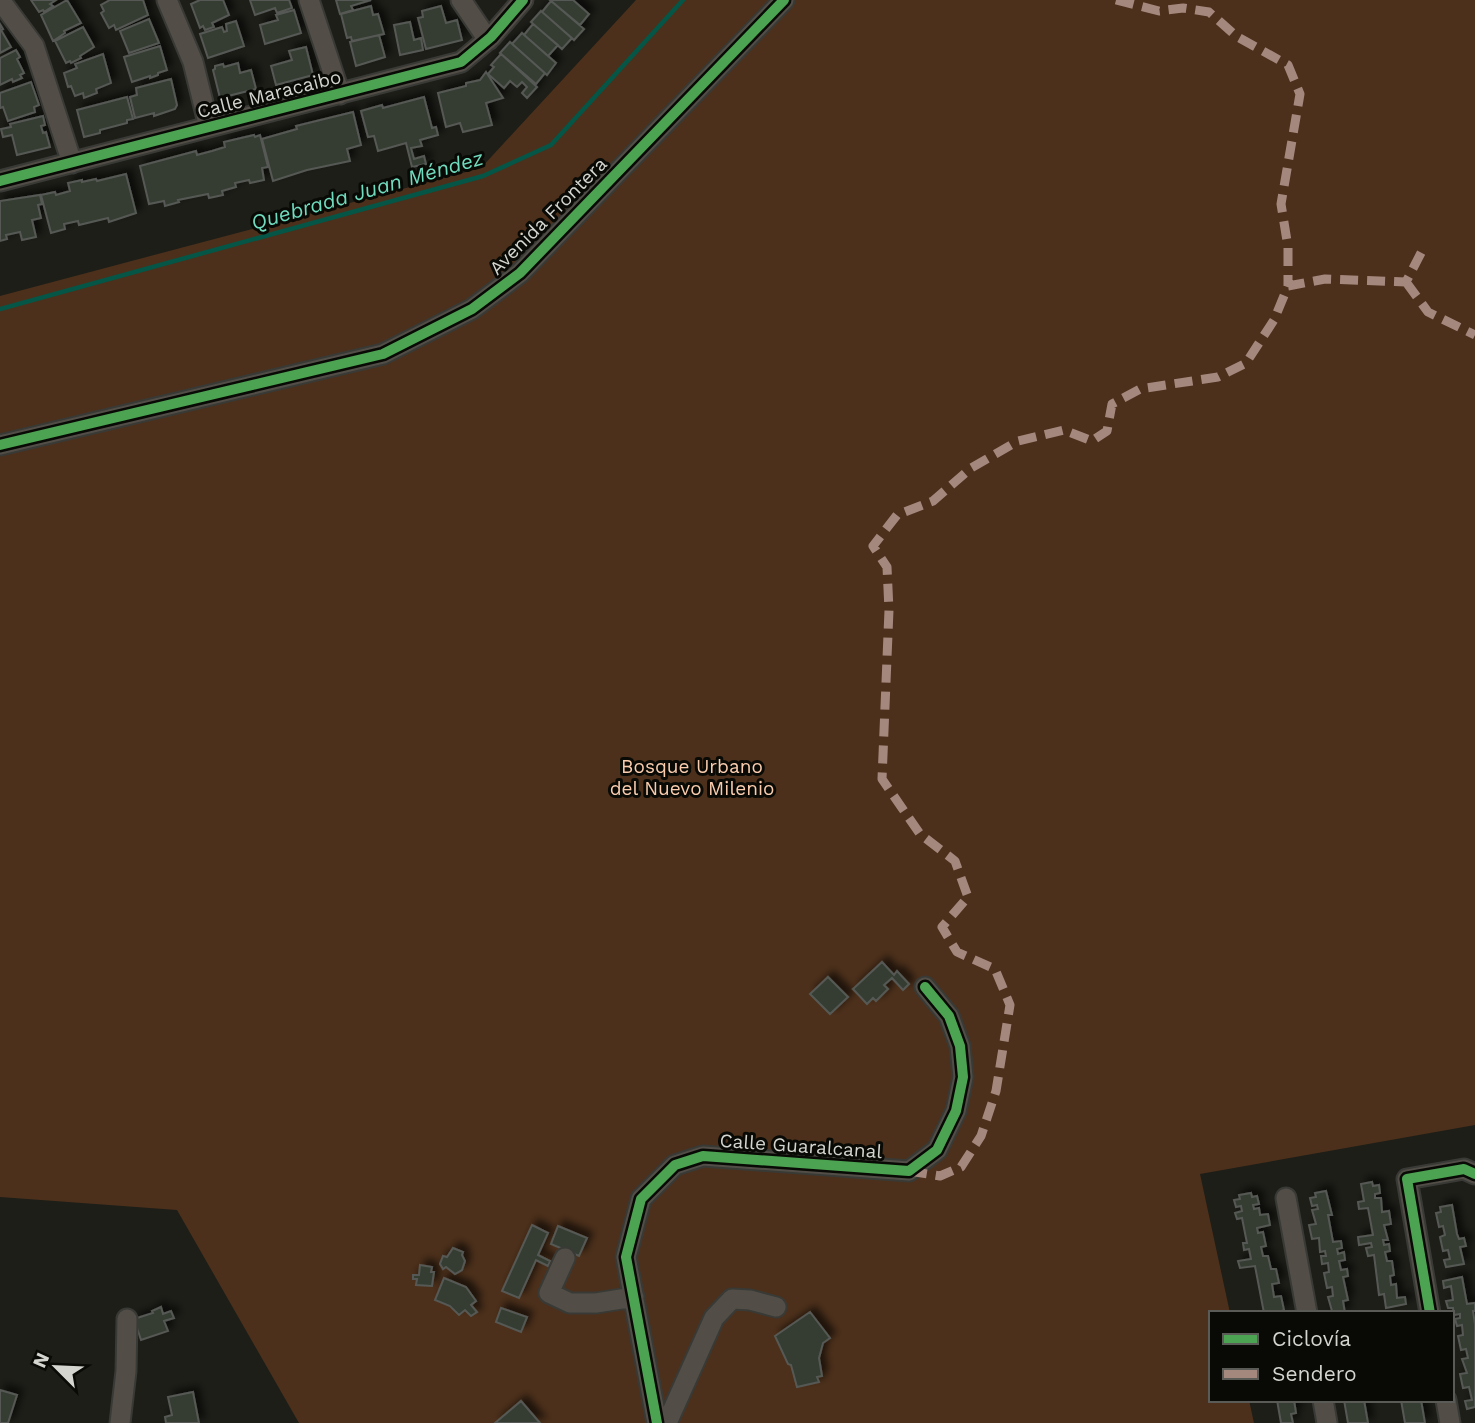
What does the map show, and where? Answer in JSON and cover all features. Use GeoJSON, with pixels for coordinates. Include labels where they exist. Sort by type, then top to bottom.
{"type":"FeatureCollection","features":[{"type":"Feature","properties":{"kind":"street"},"geometry":{"type":"LineString","coordinates":[[1,0],[34,46],[72,163]]}},
{"type":"Feature","properties":{"kind":"street"},"geometry":{"type":"LineString","coordinates":[[167,0],[192,62],[209,127]]}},
{"type":"Feature","properties":{"kind":"street"},"geometry":{"type":"LineString","coordinates":[[309,0],[340,94]]}},
{"type":"Feature","properties":{"kind":"street"},"geometry":{"type":"LineString","coordinates":[[461,0],[488,40]]}},
{"type":"Feature","properties":{"kind":"street","name":"Calle Maracaibo"},"geometry":{"type":"LineString","coordinates":[[0,181],[461,62],[488,40],[523,0]]}},
{"type":"Feature","properties":{"kind":"street","name":"Avenida Frontera"},"geometry":{"type":"LineString","coordinates":[[0,445],[383,354],[472,309],[520,273],[784,0]]}},
{"type":"Feature","properties":{"kind":"street","name":"Calle Guaralcanal"},"geometry":{"type":"LineString","coordinates":[[657,1423],[626,1257],[641,1199],[675,1165],[704,1156],[909,1171],[937,1150],[956,1111],[963,1077],[960,1046],[949,1016],[925,987]]}},
{"type":"Feature","properties":{"kind":"street"},"geometry":{"type":"LineString","coordinates":[[1430,1311],[1406,1179],[1464,1169],[1475,1174]]}},
{"type":"Feature","properties":{"kind":"street"},"geometry":{"type":"LineString","coordinates":[[1286,1198],[1307,1311]]}},
{"type":"Feature","properties":{"kind":"street"},"geometry":{"type":"LineString","coordinates":[[565,1258],[549,1293],[570,1303],[596,1303],[634,1297]]}},
{"type":"Feature","properties":{"kind":"street"},"geometry":{"type":"LineString","coordinates":[[667,1423],[714,1318],[732,1299],[750,1300],[776,1307]]}},
{"type":"Feature","properties":{"kind":"street"},"geometry":{"type":"LineString","coordinates":[[120,1423],[126,1370],[127,1320]]}},
{"type":"Feature","properties":{"kind":"street"},"geometry":{"type":"LineString","coordinates":[[1323,1402],[1327,1423]]}},
{"type":"Feature","properties":{"kind":"street"},"geometry":{"type":"LineString","coordinates":[[1446,1402],[1450,1423]]}},
{"type":"Feature","properties":{"kind":"green space","name":"Bosque Urbano del Nuevo Milenio"},"geometry":{"type":"Polygon","coordinates":[[[636,0],[1475,0],[1475,1125],[1200,1174],[1230,1311],[1209,1311],[1209,1402],[1249,1402],[1254,1423],[299,1423],[177,1210],[0,1197],[0,296],[481,168],[636,0]]]}},
{"type":"Feature","properties":{"kind":"building"},"geometry":{"type":"Polygon","coordinates":[[[31,0],[56,0],[50,4],[53,6],[39,12],[31,0]]]}},
{"type":"Feature","properties":{"kind":"building"},"geometry":{"type":"Polygon","coordinates":[[[67,0],[81,23],[64,31],[65,33],[53,41],[41,15],[67,0]]]}},
{"type":"Feature","properties":{"kind":"building"},"geometry":{"type":"Polygon","coordinates":[[[110,0],[143,0],[148,15],[116,30],[114,25],[109,28],[101,13],[104,11],[101,5],[110,0]]]}},
{"type":"Feature","properties":{"kind":"building"},"geometry":{"type":"Polygon","coordinates":[[[200,0],[223,0],[229,15],[212,23],[214,27],[205,30],[203,26],[200,28],[191,4],[200,0]]]}},
{"type":"Feature","properties":{"kind":"building"},"geometry":{"type":"Polygon","coordinates":[[[250,0],[289,0],[292,8],[277,13],[275,8],[255,15],[250,0]]]}},
{"type":"Feature","properties":{"kind":"building"},"geometry":{"type":"Polygon","coordinates":[[[336,0],[371,0],[351,6],[353,10],[340,14],[336,0]]]}},
{"type":"Feature","properties":{"kind":"building"},"geometry":{"type":"Polygon","coordinates":[[[550,0],[573,0],[589,14],[580,25],[550,0]]]}},
{"type":"Feature","properties":{"kind":"building"},"geometry":{"type":"Polygon","coordinates":[[[551,1],[584,29],[574,40],[542,12],[551,1]]]}},
{"type":"Feature","properties":{"kind":"building"},"geometry":{"type":"Polygon","coordinates":[[[371,6],[373,15],[378,14],[384,34],[352,41],[351,37],[347,38],[341,14],[371,6]]]}},
{"type":"Feature","properties":{"kind":"building"},"geometry":{"type":"Polygon","coordinates":[[[441,6],[446,23],[457,20],[462,40],[426,49],[418,18],[423,17],[422,11],[441,6]]]}},
{"type":"Feature","properties":{"kind":"building"},"geometry":{"type":"Polygon","coordinates":[[[294,10],[301,33],[265,44],[260,25],[278,20],[276,15],[294,10]]]}},
{"type":"Feature","properties":{"kind":"building"},"geometry":{"type":"Polygon","coordinates":[[[541,11],[572,38],[562,49],[531,22],[541,11]]]}},
{"type":"Feature","properties":{"kind":"building"},"geometry":{"type":"Polygon","coordinates":[[[149,19],[159,43],[129,53],[120,31],[149,19]]]}},
{"type":"Feature","properties":{"kind":"building"},"geometry":{"type":"Polygon","coordinates":[[[236,21],[244,46],[208,58],[200,34],[222,27],[224,32],[227,31],[226,24],[236,21]]]}},
{"type":"Feature","properties":{"kind":"building"},"geometry":{"type":"Polygon","coordinates":[[[410,22],[414,40],[421,38],[423,50],[400,55],[394,25],[410,22]]]}},
{"type":"Feature","properties":{"kind":"building"},"geometry":{"type":"Polygon","coordinates":[[[0,24],[11,47],[0,53],[0,24]]]}},
{"type":"Feature","properties":{"kind":"building"},"geometry":{"type":"Polygon","coordinates":[[[533,24],[558,45],[548,56],[524,35],[533,24]]]}},
{"type":"Feature","properties":{"kind":"building"},"geometry":{"type":"Polygon","coordinates":[[[83,27],[94,47],[80,56],[81,58],[66,63],[55,41],[83,27]]]}},
{"type":"Feature","properties":{"kind":"building"},"geometry":{"type":"Polygon","coordinates":[[[522,33],[556,63],[547,75],[512,44],[522,33]]]}},
{"type":"Feature","properties":{"kind":"building"},"geometry":{"type":"Polygon","coordinates":[[[379,35],[385,57],[356,66],[350,42],[379,35]]]}},
{"type":"Feature","properties":{"kind":"building"},"geometry":{"type":"Polygon","coordinates":[[[510,42],[545,73],[536,84],[500,53],[510,42]]]}},
{"type":"Feature","properties":{"kind":"building"},"geometry":{"type":"Polygon","coordinates":[[[160,46],[167,70],[132,82],[124,57],[160,46]]]}},
{"type":"Feature","properties":{"kind":"building"},"geometry":{"type":"Polygon","coordinates":[[[306,47],[313,75],[276,85],[271,66],[292,60],[289,51],[306,47]]]}},
{"type":"Feature","properties":{"kind":"building"},"geometry":{"type":"Polygon","coordinates":[[[16,50],[24,73],[20,75],[22,78],[0,85],[0,58],[16,50]]]}},
{"type":"Feature","properties":{"kind":"building"},"geometry":{"type":"Polygon","coordinates":[[[103,54],[111,83],[84,98],[83,93],[75,96],[71,86],[68,87],[64,73],[77,68],[75,64],[103,54]]]}},
{"type":"Feature","properties":{"kind":"building"},"geometry":{"type":"Polygon","coordinates":[[[501,54],[537,87],[527,98],[522,93],[527,87],[522,82],[517,87],[510,81],[504,88],[488,74],[494,67],[491,65],[501,54]]]}},
{"type":"Feature","properties":{"kind":"building"},"geometry":{"type":"Polygon","coordinates":[[[238,63],[240,73],[251,70],[256,89],[220,98],[213,70],[215,66],[223,64],[224,67],[238,63]]]}},
{"type":"Feature","properties":{"kind":"building"},"geometry":{"type":"Polygon","coordinates":[[[486,72],[503,98],[486,103],[492,125],[463,132],[460,123],[446,127],[438,93],[480,80],[486,72]]]}},
{"type":"Feature","properties":{"kind":"building"},"geometry":{"type":"Polygon","coordinates":[[[171,79],[177,105],[175,109],[154,116],[154,113],[135,118],[130,97],[137,95],[136,88],[171,79]]]}},
{"type":"Feature","properties":{"kind":"building"},"geometry":{"type":"Polygon","coordinates":[[[31,82],[39,105],[34,107],[35,112],[8,121],[3,107],[0,108],[0,93],[31,82]]]}},
{"type":"Feature","properties":{"kind":"building"},"geometry":{"type":"Polygon","coordinates":[[[127,97],[133,119],[84,137],[77,110],[127,97]]]}},
{"type":"Feature","properties":{"kind":"building"},"geometry":{"type":"Polygon","coordinates":[[[424,97],[432,128],[436,127],[438,135],[420,140],[422,146],[411,148],[414,159],[424,156],[426,164],[412,167],[406,143],[378,151],[374,136],[368,137],[361,111],[424,97]]]}},
{"type":"Feature","properties":{"kind":"building"},"geometry":{"type":"Polygon","coordinates":[[[353,112],[361,145],[347,149],[350,161],[273,181],[262,139],[297,129],[296,126],[353,112]]]}},
{"type":"Feature","properties":{"kind":"building"},"geometry":{"type":"Polygon","coordinates":[[[43,116],[45,125],[41,126],[43,133],[46,132],[50,147],[17,155],[12,135],[3,137],[1,129],[11,127],[10,124],[43,116]]]}},
{"type":"Feature","properties":{"kind":"building"},"geometry":{"type":"Polygon","coordinates":[[[260,135],[268,167],[262,168],[264,180],[235,183],[236,187],[222,191],[223,195],[209,198],[208,194],[178,200],[179,202],[165,206],[164,201],[149,204],[140,166],[196,151],[197,155],[212,151],[225,147],[224,142],[260,135]]]}},
{"type":"Feature","properties":{"kind":"building"},"geometry":{"type":"Polygon","coordinates":[[[126,174],[136,213],[109,222],[108,218],[79,225],[78,221],[64,224],[65,229],[51,233],[41,195],[70,191],[68,183],[97,181],[126,174]]]}},
{"type":"Feature","properties":{"kind":"building"},"geometry":{"type":"Polygon","coordinates":[[[40,195],[42,204],[38,205],[41,218],[32,220],[36,237],[22,240],[20,232],[6,235],[7,239],[0,241],[0,201],[40,195]]]}},
{"type":"Feature","properties":{"kind":"building"},"geometry":{"type":"Polygon","coordinates":[[[882,962],[894,975],[897,971],[909,984],[903,990],[892,978],[884,985],[888,989],[876,1001],[873,998],[867,1004],[853,989],[882,962]]]}},
{"type":"Feature","properties":{"kind":"building"},"geometry":{"type":"Polygon","coordinates":[[[828,977],[848,997],[830,1014],[810,994],[828,977]]]}},
{"type":"Feature","properties":{"kind":"building"},"geometry":{"type":"Polygon","coordinates":[[[1372,1182],[1373,1186],[1379,1185],[1380,1193],[1375,1194],[1375,1198],[1381,1198],[1382,1212],[1389,1211],[1391,1224],[1384,1225],[1388,1240],[1383,1240],[1384,1245],[1389,1244],[1390,1251],[1385,1252],[1387,1261],[1392,1261],[1394,1275],[1390,1276],[1391,1285],[1396,1284],[1397,1298],[1405,1297],[1406,1304],[1386,1308],[1384,1294],[1379,1295],[1374,1255],[1368,1256],[1366,1248],[1372,1247],[1371,1243],[1359,1245],[1358,1237],[1373,1235],[1368,1208],[1359,1209],[1358,1202],[1364,1201],[1361,1184],[1372,1182]]]}},
{"type":"Feature","properties":{"kind":"building"},"geometry":{"type":"Polygon","coordinates":[[[1326,1191],[1332,1215],[1328,1215],[1333,1242],[1341,1241],[1342,1248],[1337,1249],[1338,1254],[1344,1252],[1345,1260],[1339,1261],[1341,1270],[1347,1269],[1348,1276],[1343,1277],[1348,1300],[1343,1301],[1345,1311],[1332,1311],[1328,1297],[1333,1296],[1332,1287],[1327,1288],[1324,1273],[1329,1272],[1328,1263],[1322,1264],[1321,1256],[1326,1256],[1325,1251],[1320,1252],[1319,1238],[1312,1239],[1309,1225],[1316,1224],[1312,1210],[1318,1209],[1317,1205],[1312,1206],[1310,1198],[1316,1197],[1315,1193],[1326,1191]]]}},
{"type":"Feature","properties":{"kind":"building"},"geometry":{"type":"Polygon","coordinates":[[[1251,1193],[1252,1197],[1257,1196],[1259,1204],[1253,1205],[1254,1209],[1259,1208],[1260,1215],[1268,1214],[1270,1225],[1257,1228],[1258,1233],[1263,1232],[1266,1246],[1261,1247],[1263,1256],[1268,1256],[1271,1269],[1276,1269],[1279,1283],[1272,1284],[1274,1297],[1281,1296],[1284,1310],[1282,1311],[1264,1311],[1255,1266],[1240,1268],[1238,1261],[1251,1259],[1249,1249],[1244,1250],[1243,1243],[1247,1243],[1242,1218],[1237,1219],[1235,1213],[1242,1211],[1241,1206],[1236,1207],[1234,1200],[1240,1199],[1239,1195],[1251,1193]]]}},
{"type":"Feature","properties":{"kind":"building"},"geometry":{"type":"Polygon","coordinates":[[[1452,1205],[1457,1234],[1459,1239],[1464,1238],[1466,1246],[1460,1247],[1464,1264],[1446,1267],[1444,1260],[1450,1259],[1448,1250],[1443,1251],[1440,1237],[1445,1235],[1443,1226],[1439,1227],[1436,1213],[1441,1212],[1440,1207],[1452,1205]]]}},
{"type":"Feature","properties":{"kind":"building"},"geometry":{"type":"Polygon","coordinates":[[[532,1225],[548,1233],[538,1255],[550,1261],[548,1266],[536,1260],[519,1298],[502,1291],[532,1225]]]}},
{"type":"Feature","properties":{"kind":"building"},"geometry":{"type":"Polygon","coordinates":[[[558,1226],[587,1238],[579,1256],[551,1244],[558,1226]]]}},
{"type":"Feature","properties":{"kind":"building"},"geometry":{"type":"Polygon","coordinates":[[[453,1248],[463,1252],[465,1261],[462,1270],[455,1274],[446,1267],[443,1269],[440,1264],[443,1256],[447,1257],[453,1248]]]}},
{"type":"Feature","properties":{"kind":"building"},"geometry":{"type":"Polygon","coordinates":[[[420,1265],[432,1267],[432,1286],[416,1285],[417,1279],[413,1279],[413,1275],[419,1275],[420,1265]]]}},
{"type":"Feature","properties":{"kind":"building"},"geometry":{"type":"Polygon","coordinates":[[[1462,1277],[1467,1304],[1475,1303],[1475,1407],[1467,1409],[1465,1401],[1472,1400],[1469,1387],[1463,1388],[1460,1374],[1467,1373],[1462,1359],[1468,1358],[1466,1349],[1461,1350],[1458,1336],[1463,1335],[1462,1325],[1457,1326],[1455,1319],[1460,1318],[1460,1314],[1454,1315],[1453,1308],[1448,1308],[1446,1301],[1453,1300],[1451,1286],[1444,1288],[1443,1281],[1462,1277]]]}},
{"type":"Feature","properties":{"kind":"building"},"geometry":{"type":"Polygon","coordinates":[[[444,1278],[466,1287],[476,1301],[471,1305],[477,1312],[471,1316],[465,1310],[459,1315],[450,1306],[435,1300],[444,1278]]]}},
{"type":"Feature","properties":{"kind":"building"},"geometry":{"type":"Polygon","coordinates":[[[161,1307],[163,1314],[171,1311],[174,1318],[164,1321],[168,1331],[141,1340],[134,1319],[153,1313],[152,1311],[161,1307]]]}},
{"type":"Feature","properties":{"kind":"building"},"geometry":{"type":"Polygon","coordinates":[[[501,1308],[527,1317],[521,1332],[496,1322],[501,1308]]]}},
{"type":"Feature","properties":{"kind":"building"},"geometry":{"type":"Polygon","coordinates":[[[810,1312],[830,1338],[823,1343],[819,1358],[822,1376],[817,1377],[819,1382],[797,1387],[791,1365],[788,1364],[775,1336],[810,1312]]]}},
{"type":"Feature","properties":{"kind":"building"},"geometry":{"type":"Polygon","coordinates":[[[0,1390],[17,1395],[8,1423],[0,1423],[0,1390]]]}},
{"type":"Feature","properties":{"kind":"building"},"geometry":{"type":"Polygon","coordinates":[[[193,1392],[199,1423],[166,1423],[165,1417],[172,1415],[168,1397],[193,1392]]]}},
{"type":"Feature","properties":{"kind":"building"},"geometry":{"type":"Polygon","coordinates":[[[521,1401],[540,1423],[495,1423],[521,1401]]]}},
{"type":"Feature","properties":{"kind":"building"},"geometry":{"type":"Polygon","coordinates":[[[1277,1402],[1294,1402],[1296,1413],[1291,1414],[1293,1423],[1281,1423],[1277,1402]]]}},
{"type":"Feature","properties":{"kind":"building"},"geometry":{"type":"Polygon","coordinates":[[[1344,1402],[1364,1402],[1368,1423],[1348,1423],[1344,1402]]]}},
{"type":"Feature","properties":{"kind":"building"},"geometry":{"type":"Polygon","coordinates":[[[1401,1402],[1421,1402],[1425,1423],[1405,1423],[1401,1402]]]}},
{"type":"Feature","properties":{"kind":"waterway","name":"Quebrada Juan Méndez"},"geometry":{"type":"LineString","coordinates":[[0,309],[483,176],[551,145],[683,0]]}},
{"type":"Feature","properties":{"kind":"marked path"},"geometry":{"type":"LineString","coordinates":[[1116,0],[1159,11],[1183,8],[1209,12],[1236,36],[1288,65],[1300,94],[1281,204],[1288,247],[1288,286]]}},
{"type":"Feature","properties":{"kind":"marked path"},"geometry":{"type":"LineString","coordinates":[[909,1171],[940,1176],[961,1167],[981,1136],[996,1091],[1010,1005],[995,969],[957,952],[942,927],[968,897],[955,861],[920,834],[882,779],[889,610],[887,567],[873,546],[897,515],[933,501],[971,468],[1018,441],[1064,430],[1092,441],[1107,431],[1112,404],[1140,389],[1218,377],[1246,363],[1274,320],[1288,286],[1325,279],[1406,282],[1422,251]]}},
{"type":"Feature","properties":{"kind":"marked path"},"geometry":{"type":"LineString","coordinates":[[1406,282],[1428,312],[1475,335]]}},
{"type":"Feature","properties":{"kind":"cycle path"},"geometry":{"type":"LineString","coordinates":[[0,181],[461,62],[491,37],[523,0]]}},
{"type":"Feature","properties":{"kind":"cycle path"},"geometry":{"type":"LineString","coordinates":[[0,445],[383,354],[472,309],[520,273],[784,0]]}},
{"type":"Feature","properties":{"kind":"cycle path"},"geometry":{"type":"LineString","coordinates":[[657,1423],[626,1257],[641,1199],[675,1165],[703,1156],[909,1171],[937,1150],[956,1111],[963,1077],[960,1046],[949,1016],[925,987]]}},
{"type":"Feature","properties":{"kind":"cycle path"},"geometry":{"type":"LineString","coordinates":[[1430,1311],[1407,1179],[1464,1169],[1475,1174]]}}]}
